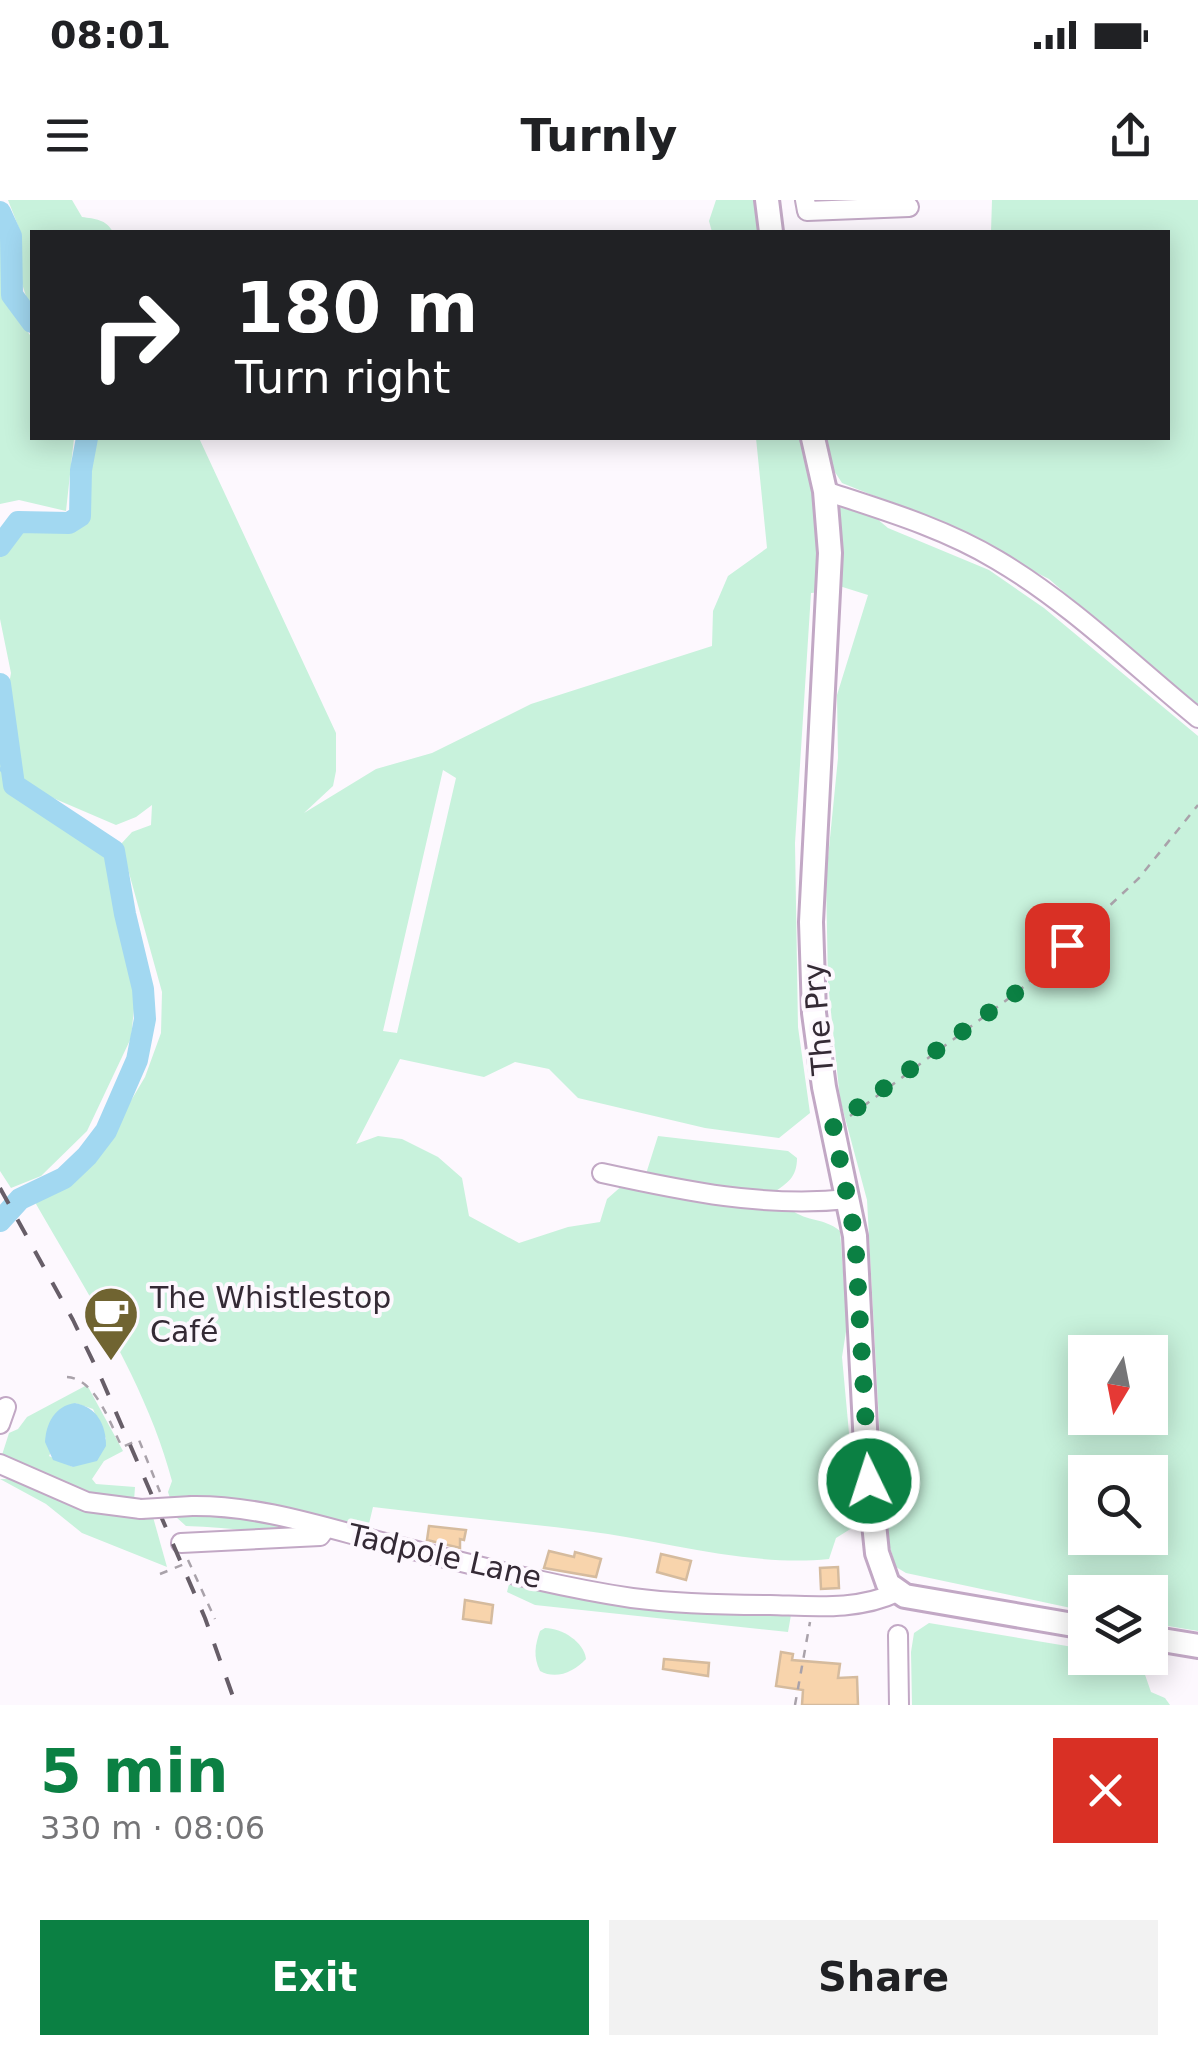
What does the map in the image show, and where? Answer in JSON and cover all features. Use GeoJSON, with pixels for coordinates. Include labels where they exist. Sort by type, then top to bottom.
{"type":"FeatureCollection","features":[{"type":"Feature","properties":{"kind":"main road"},"geometry":{"type":"LineString","coordinates":[[767,200],[771,230]]}},
{"type":"Feature","properties":{"kind":"main road","name":"The Pry"},"geometry":{"type":"LineString","coordinates":[[812,440],[824,491],[830,553],[811,954],[817,1049],[849,1199],[858,1271],[872,1516],[882,1575],[898,1592]]}},
{"type":"Feature","properties":{"kind":"main road"},"geometry":{"type":"LineString","coordinates":[[898,1592],[1068,1624]]}},
{"type":"Feature","properties":{"kind":"main road"},"geometry":{"type":"LineString","coordinates":[[1168,1641],[1198,1646]]}},
{"type":"Feature","properties":{"kind":"street"},"geometry":{"type":"LineString","coordinates":[[804,200],[807,211],[909,207]]}},
{"type":"Feature","properties":{"kind":"street"},"geometry":{"type":"LineString","coordinates":[[824,491],[899,516],[998,560],[1076,617],[1198,718]]}},
{"type":"Feature","properties":{"kind":"street"},"geometry":{"type":"LineString","coordinates":[[602,1173],[711,1196],[786,1202],[849,1199]]}},
{"type":"Feature","properties":{"kind":"street","name":"Tadpole Lane"},"geometry":{"type":"LineString","coordinates":[[0,1464],[75,1498],[105,1506],[247,1509],[633,1598],[814,1606],[870,1602],[898,1592]]}},
{"type":"Feature","properties":{"kind":"street"},"geometry":{"type":"LineString","coordinates":[[180,1542],[320,1536],[326,1528]]}},
{"type":"Feature","properties":{"kind":"street"},"geometry":{"type":"LineString","coordinates":[[898,1634],[899,1705]]}},
{"type":"Feature","properties":{"kind":"path"},"geometry":{"type":"LineString","coordinates":[[833,1125],[1020,990],[1139,878],[1198,805]]}},
{"type":"Feature","properties":{"kind":"path"},"geometry":{"type":"LineString","coordinates":[[67,1377],[90,1388],[122,1447],[139,1440],[165,1504]]}},
{"type":"Feature","properties":{"kind":"path"},"geometry":{"type":"LineString","coordinates":[[180,1542],[215,1619]]}},
{"type":"Feature","properties":{"kind":"path"},"geometry":{"type":"LineString","coordinates":[[160,1574],[189,1562]]}},
{"type":"Feature","properties":{"kind":"path"},"geometry":{"type":"LineString","coordinates":[[795,1705],[814,1606]]}},
{"type":"Feature","properties":{"kind":"green space"},"geometry":{"type":"Polygon","coordinates":[[[8,200],[72,200],[82,217],[104,222],[112,230],[30,230],[30,309],[18,271],[22,236],[8,200]]]}},
{"type":"Feature","properties":{"kind":"green space"},"geometry":{"type":"Polygon","coordinates":[[[716,200],[757,200],[762,230],[711,230],[709,221],[716,200]]]}},
{"type":"Feature","properties":{"kind":"green space"},"geometry":{"type":"Polygon","coordinates":[[[992,200],[1198,200],[1198,710],[1049,579],[917,513],[842,483],[831,466],[823,440],[1170,440],[1170,230],[991,230],[992,200]]]}},
{"type":"Feature","properties":{"kind":"green space"},"geometry":{"type":"Polygon","coordinates":[[[0,222],[11,296],[30,335],[30,440],[74,440],[66,511],[19,500],[0,504],[0,222]]]}},
{"type":"Feature","properties":{"kind":"green space"},"geometry":{"type":"Polygon","coordinates":[[[93,440],[200,440],[336,733],[333,786],[304,813],[376,769],[432,753],[531,704],[712,646],[713,611],[728,576],[767,548],[756,440],[804,440],[816,486],[822,592],[811,593],[795,843],[798,1027],[810,1113],[779,1138],[705,1128],[578,1098],[549,1069],[515,1062],[484,1077],[400,1059],[356,1144],[378,1136],[402,1139],[438,1157],[462,1178],[469,1216],[519,1243],[568,1227],[600,1222],[607,1199],[624,1184],[790,1209],[840,1231],[847,1325],[842,1357],[857,1520],[836,1538],[829,1559],[738,1556],[586,1531],[373,1507],[367,1532],[189,1498],[170,1498],[172,1481],[147,1409],[36,1204],[38,1194],[79,1177],[97,1158],[145,1077],[161,1033],[162,992],[121,844],[132,832],[151,825],[152,805],[116,825],[32,789],[19,774],[8,690],[11,673],[0,619],[0,551],[19,526],[65,530],[81,527],[93,440]],[[443,770],[383,1031],[397,1033],[456,778],[443,770]]]}},
{"type":"Feature","properties":{"kind":"green space"},"geometry":{"type":"Polygon","coordinates":[[[836,506],[876,518],[888,528],[989,570],[1044,608],[1198,736],[1198,1631],[1168,1626],[1168,1575],[1068,1575],[1068,1607],[906,1573],[896,1567],[885,1531],[867,1200],[840,1099],[828,983],[826,878],[838,758],[837,695],[868,595],[833,584],[836,506]]]}},
{"type":"Feature","properties":{"kind":"green space"},"geometry":{"type":"Polygon","coordinates":[[[0,751],[8,785],[109,856],[136,989],[131,1038],[87,1131],[41,1176],[11,1188],[0,1171],[0,751]]]}},
{"type":"Feature","properties":{"kind":"green space"},"geometry":{"type":"Polygon","coordinates":[[[658,1136],[788,1151],[797,1158],[797,1165],[790,1179],[772,1194],[645,1177],[658,1136]]]}},
{"type":"Feature","properties":{"kind":"green space"},"geometry":{"type":"Polygon","coordinates":[[[87,1385],[123,1451],[104,1461],[92,1479],[96,1484],[135,1487],[134,1501],[66,1489],[2,1455],[9,1433],[27,1417],[87,1385]],[[75,1403],[49,1456],[73,1467],[106,1439],[93,1409],[75,1403]]]}},
{"type":"Feature","properties":{"kind":"green space"},"geometry":{"type":"Polygon","coordinates":[[[0,1479],[11,1479],[96,1511],[153,1517],[167,1567],[82,1533],[46,1504],[0,1479]]]}},
{"type":"Feature","properties":{"kind":"green space"},"geometry":{"type":"Polygon","coordinates":[[[177,1512],[228,1514],[292,1527],[297,1532],[186,1526],[176,1517],[177,1512]]]}},
{"type":"Feature","properties":{"kind":"green space"},"geometry":{"type":"Polygon","coordinates":[[[509,1584],[689,1611],[791,1615],[788,1632],[535,1605],[507,1592],[509,1584]]]}},
{"type":"Feature","properties":{"kind":"green space"},"geometry":{"type":"Polygon","coordinates":[[[929,1623],[1068,1646],[1068,1675],[1145,1675],[1151,1692],[1170,1705],[912,1705],[914,1633],[929,1623]]]}},
{"type":"Feature","properties":{"kind":"green space"},"geometry":{"type":"Polygon","coordinates":[[[545,1628],[571,1637],[586,1659],[564,1673],[540,1671],[536,1646],[540,1631],[545,1628]]]}},
{"type":"Feature","properties":{"kind":"water"},"geometry":{"type":"Polygon","coordinates":[[[75,1403],[89,1408],[99,1418],[106,1446],[97,1461],[73,1467],[53,1460],[45,1442],[53,1416],[75,1403]]]}},
{"type":"Feature","properties":{"kind":"building"},"geometry":{"type":"Polygon","coordinates":[[[429,1526],[466,1530],[460,1548],[427,1540],[429,1526]]]}},
{"type":"Feature","properties":{"kind":"building"},"geometry":{"type":"Polygon","coordinates":[[[549,1551],[601,1559],[596,1577],[544,1568],[549,1551]]]}},
{"type":"Feature","properties":{"kind":"building"},"geometry":{"type":"Polygon","coordinates":[[[661,1554],[691,1561],[686,1580],[657,1572],[661,1554]]]}},
{"type":"Feature","properties":{"kind":"building"},"geometry":{"type":"Polygon","coordinates":[[[838,1567],[839,1588],[821,1589],[820,1568],[838,1567]]]}},
{"type":"Feature","properties":{"kind":"building"},"geometry":{"type":"Polygon","coordinates":[[[465,1600],[493,1605],[491,1623],[463,1619],[465,1600]]]}},
{"type":"Feature","properties":{"kind":"building"},"geometry":{"type":"Polygon","coordinates":[[[781,1652],[793,1654],[792,1660],[840,1664],[838,1678],[857,1677],[858,1705],[802,1705],[803,1690],[776,1686],[781,1652]]]}},
{"type":"Feature","properties":{"kind":"building"},"geometry":{"type":"Polygon","coordinates":[[[664,1659],[709,1663],[708,1676],[663,1669],[664,1659]]]}},
{"type":"Feature","properties":{"kind":"waterway"},"geometry":{"type":"LineString","coordinates":[[0,212],[11,236],[12,295],[30,319]]}},
{"type":"Feature","properties":{"kind":"waterway"},"geometry":{"type":"LineString","coordinates":[[0,546],[18,522],[69,523],[80,516],[87,440]]}},
{"type":"Feature","properties":{"kind":"waterway"},"geometry":{"type":"LineString","coordinates":[[0,684],[14,785],[114,851],[143,989],[145,1019],[137,1060],[106,1131],[64,1178],[20,1199],[0,1221]]}},
{"type":"Feature","properties":{"kind":"waterway"},"geometry":{"type":"LineString","coordinates":[[0,769],[11,776]]}},
{"type":"Feature","properties":{"kind":"railway"},"geometry":{"type":"LineString","coordinates":[[0,1188],[102,1380],[205,1618],[236,1705]]}},
{"type":"Feature","properties":{"kind":"place","name":"The Whistlestop Café"},"geometry":{"type":"Point","coordinates":[111,1363]}},
{"type":"Feature","properties":{"kind":"route"},"geometry":{"type":"LineString","coordinates":[[869,1481],[855,1236],[833,1125],[1020,990],[1067,945]]}}]}
